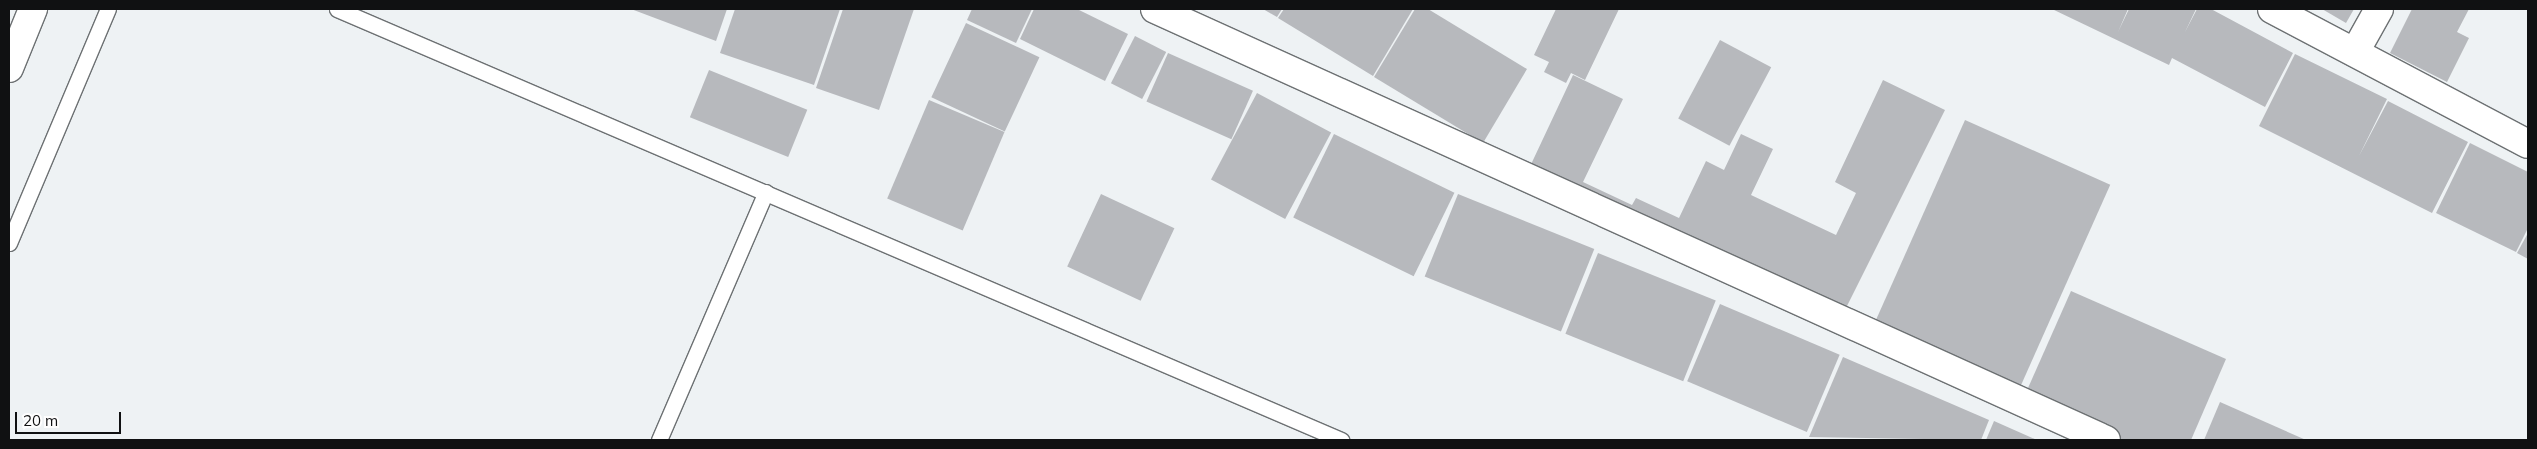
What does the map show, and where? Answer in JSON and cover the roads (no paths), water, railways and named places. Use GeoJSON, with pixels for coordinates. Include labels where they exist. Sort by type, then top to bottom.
{"type":"FeatureCollection","features":[{"type":"Feature","properties":{"kind":"street"},"geometry":{"type":"LineString","coordinates":[[9,68],[33,9]]}},
{"type":"Feature","properties":{"kind":"street"},"geometry":{"type":"LineString","coordinates":[[1155,9],[2106,440]]}},
{"type":"Feature","properties":{"kind":"street"},"geometry":{"type":"LineString","coordinates":[[2272,9],[2528,144]]}},
{"type":"Feature","properties":{"kind":"street"},"geometry":{"type":"LineString","coordinates":[[2355,52],[2379,9]]}},
{"type":"Feature","properties":{"kind":"lane"},"geometry":{"type":"LineString","coordinates":[[9,243],[108,9]]}},
{"type":"Feature","properties":{"kind":"lane"},"geometry":{"type":"LineString","coordinates":[[337,9],[1341,440]]}},
{"type":"Feature","properties":{"kind":"lane"},"geometry":{"type":"LineString","coordinates":[[659,440],[766,192]]}}]}
